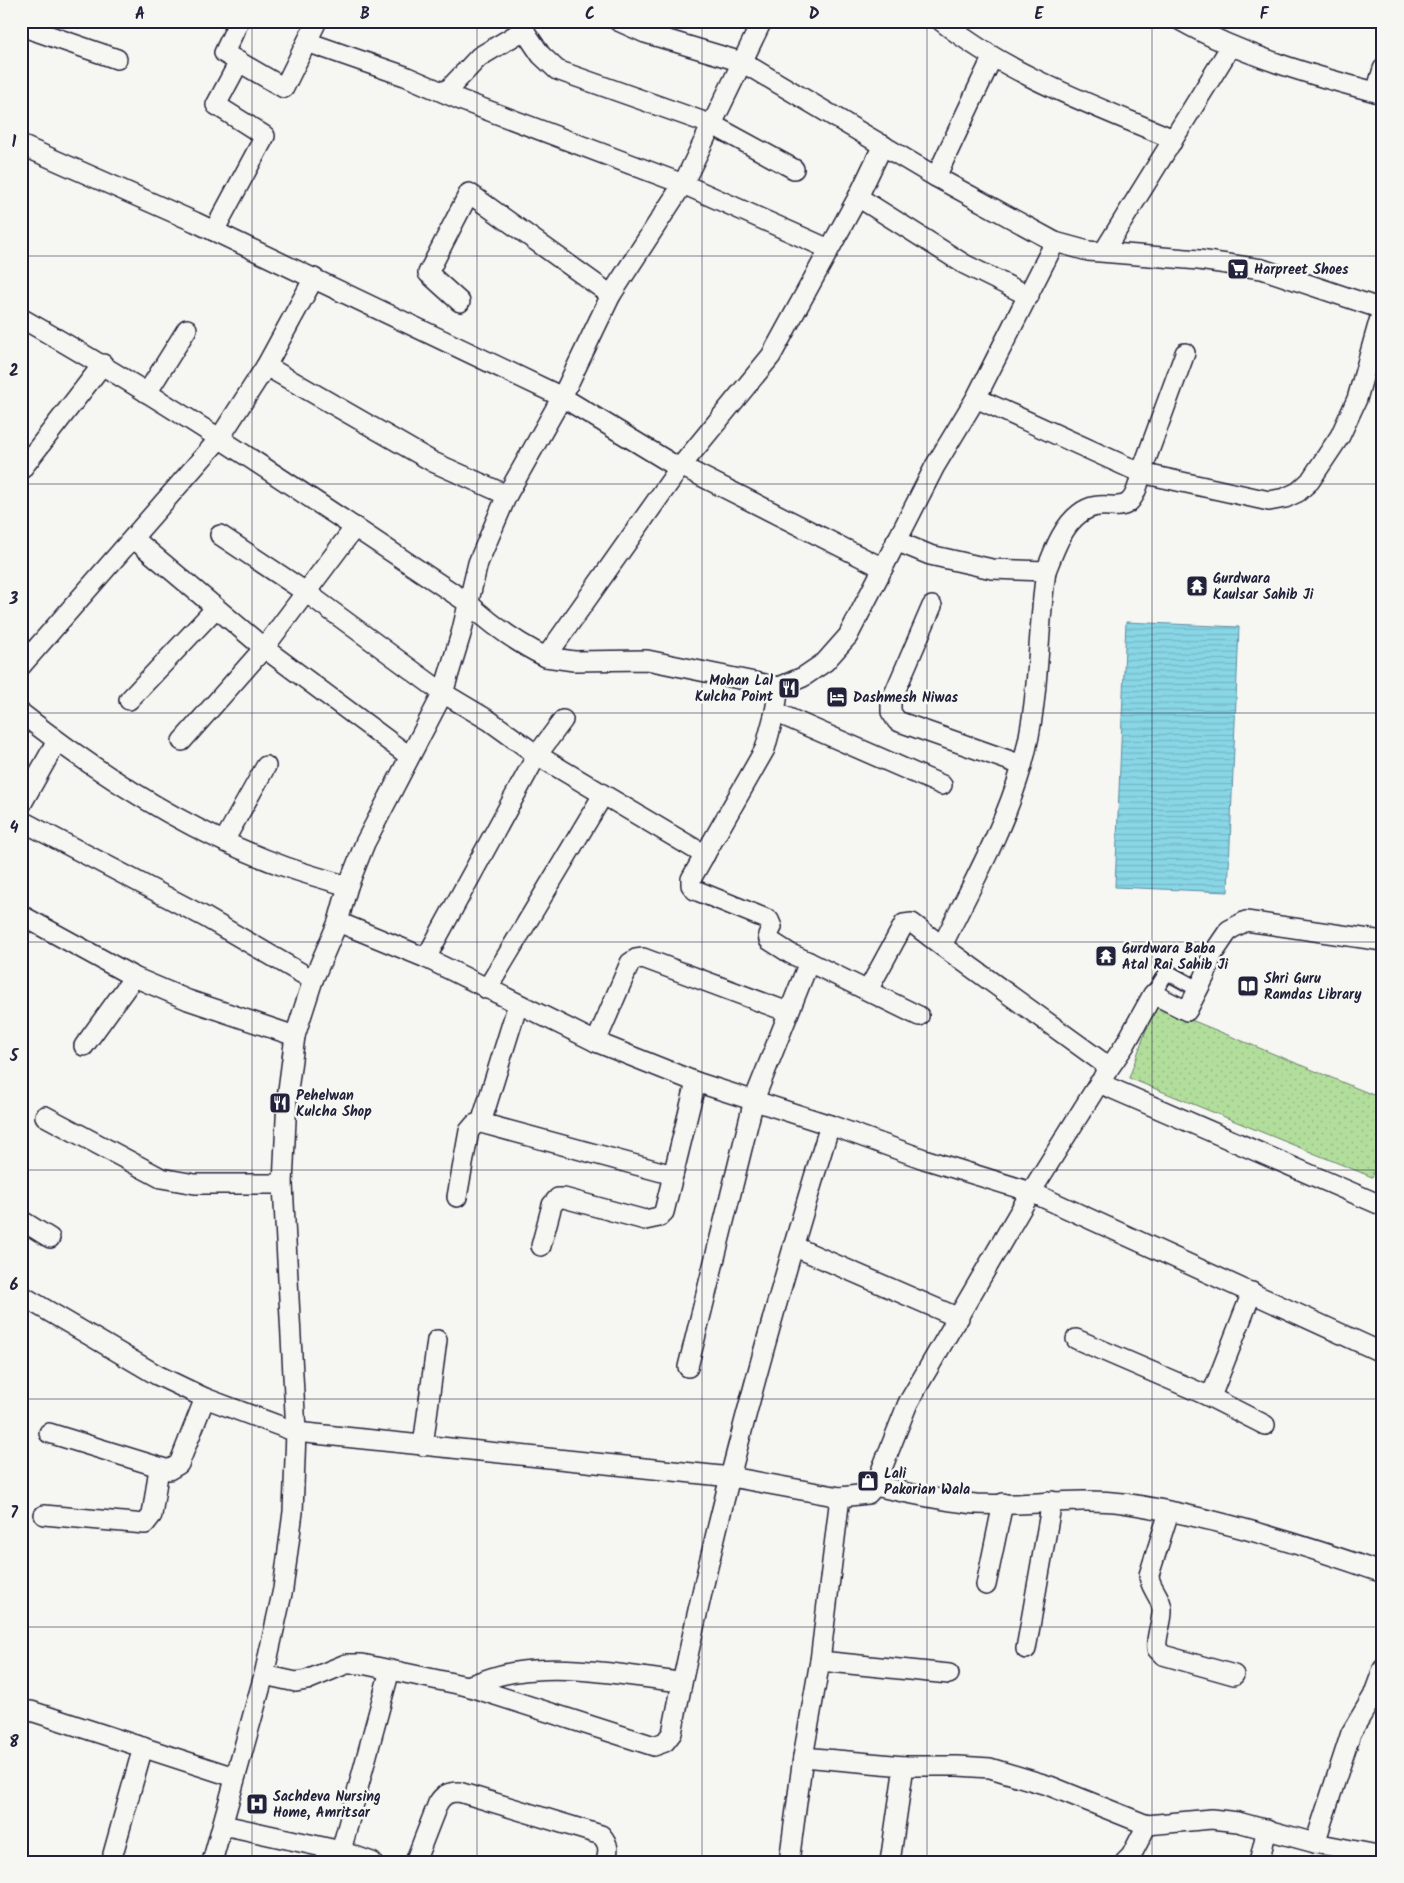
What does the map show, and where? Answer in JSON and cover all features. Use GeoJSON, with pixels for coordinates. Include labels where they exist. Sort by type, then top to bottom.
{"type":"FeatureCollection","features":[{"type":"Feature","properties":{"kind":"street"},"geometry":{"type":"LineString","coordinates":[[238,21],[224,53],[284,88],[317,21]]}},
{"type":"Feature","properties":{"kind":"street"},"geometry":{"type":"LineString","coordinates":[[618,21],[646,33],[742,62],[936,177],[1055,242],[1075,249],[1262,269],[1382,308],[1357,399],[1340,436],[1310,481],[1298,492],[1285,498],[1269,501],[1141,473],[976,398]]}},
{"type":"Feature","properties":{"kind":"street"},"geometry":{"type":"LineString","coordinates":[[212,1862],[264,1675],[284,1588],[293,1512],[296,1432],[283,1184],[287,1098],[295,1036],[313,980],[338,922],[348,886],[365,843],[443,692],[461,634],[478,563],[507,495],[562,397],[611,295],[683,184],[762,21]]}},
{"type":"Feature","properties":{"kind":"street"},"geometry":{"type":"LineString","coordinates":[[941,21],[992,58],[1024,75],[1173,139],[1172,142]]}},
{"type":"Feature","properties":{"kind":"street"},"geometry":{"type":"LineString","coordinates":[[1181,21],[1231,46],[1269,60],[1379,93],[1383,69]]}},
{"type":"Feature","properties":{"kind":"street"},"geometry":{"type":"LineString","coordinates":[[21,26],[117,58]]}},
{"type":"Feature","properties":{"kind":"street"},"geometry":{"type":"LineString","coordinates":[[445,93],[479,57],[522,26],[541,55],[557,70],[713,125],[794,168]]}},
{"type":"Feature","properties":{"kind":"street"},"geometry":{"type":"LineString","coordinates":[[307,42],[405,76],[683,184],[829,249]]}},
{"type":"Feature","properties":{"kind":"street"},"geometry":{"type":"LineString","coordinates":[[1104,251],[1231,46]]}},
{"type":"Feature","properties":{"kind":"street"},"geometry":{"type":"LineString","coordinates":[[936,177],[992,58]]}},
{"type":"Feature","properties":{"kind":"street"},"geometry":{"type":"LineString","coordinates":[[214,231],[265,136],[216,105],[239,62]]}},
{"type":"Feature","properties":{"kind":"street"},"geometry":{"type":"LineString","coordinates":[[21,145],[214,231],[562,397],[674,466],[681,466],[883,568]]}},
{"type":"Feature","properties":{"kind":"street"},"geometry":{"type":"LineString","coordinates":[[546,657],[681,466],[771,356],[858,197],[883,145]]}},
{"type":"Feature","properties":{"kind":"street"},"geometry":{"type":"LineString","coordinates":[[460,302],[428,273],[469,193],[611,295]]}},
{"type":"Feature","properties":{"kind":"street"},"geometry":{"type":"LineString","coordinates":[[858,197],[964,264],[1029,296]]}},
{"type":"Feature","properties":{"kind":"street"},"geometry":{"type":"LineString","coordinates":[[21,318],[103,364],[468,603],[491,624],[526,647],[546,657],[574,661],[647,660],[779,687],[803,677],[825,662],[848,636],[936,466],[976,398],[1055,242]]}},
{"type":"Feature","properties":{"kind":"street"},"geometry":{"type":"LineString","coordinates":[[21,666],[219,439],[266,366],[314,278]]}},
{"type":"Feature","properties":{"kind":"street"},"geometry":{"type":"LineString","coordinates":[[147,393],[187,329]]}},
{"type":"Feature","properties":{"kind":"street"},"geometry":{"type":"LineString","coordinates":[[942,946],[1007,809],[1022,765],[1031,723],[1046,571],[1054,550],[1070,522],[1080,513],[1096,507],[1121,506],[1132,501],[1137,494],[1141,473],[1185,353]]}},
{"type":"Feature","properties":{"kind":"street"},"geometry":{"type":"LineString","coordinates":[[21,470],[103,364]]}},
{"type":"Feature","properties":{"kind":"street"},"geometry":{"type":"LineString","coordinates":[[266,366],[433,462],[507,495]]}},
{"type":"Feature","properties":{"kind":"street"},"geometry":{"type":"LineString","coordinates":[[182,741],[264,648],[354,528]]}},
{"type":"Feature","properties":{"kind":"street"},"geometry":{"type":"LineString","coordinates":[[220,535],[307,593],[443,692],[490,721],[537,755],[705,855]]}},
{"type":"Feature","properties":{"kind":"street"},"geometry":{"type":"LineString","coordinates":[[133,538],[264,648],[409,756]]}},
{"type":"Feature","properties":{"kind":"street"},"geometry":{"type":"LineString","coordinates":[[896,541],[930,555],[992,569],[1046,571]]}},
{"type":"Feature","properties":{"kind":"street"},"geometry":{"type":"LineString","coordinates":[[932,606],[891,701],[891,712],[897,721],[1022,765]]}},
{"type":"Feature","properties":{"kind":"street"},"geometry":{"type":"LineString","coordinates":[[129,700],[216,608]]}},
{"type":"Feature","properties":{"kind":"street"},"geometry":{"type":"LineString","coordinates":[[779,687],[775,712],[765,749],[691,879],[691,885],[695,890],[770,920],[772,928],[768,936],[769,940],[791,954],[919,1016]]}},
{"type":"Feature","properties":{"kind":"street"},"geometry":{"type":"LineString","coordinates":[[775,712],[942,785]]}},
{"type":"Feature","properties":{"kind":"street"},"geometry":{"type":"LineString","coordinates":[[21,713],[57,741],[123,786],[224,840],[285,867],[348,886]]}},
{"type":"Feature","properties":{"kind":"street"},"geometry":{"type":"LineString","coordinates":[[426,958],[537,755],[563,720]]}},
{"type":"Feature","properties":{"kind":"street"},"geometry":{"type":"LineString","coordinates":[[57,741],[22,818],[205,918],[313,980]]}},
{"type":"Feature","properties":{"kind":"street"},"geometry":{"type":"LineString","coordinates":[[224,840],[266,766]]}},
{"type":"Feature","properties":{"kind":"street"},"geometry":{"type":"LineString","coordinates":[[487,988],[603,795]]}},
{"type":"Feature","properties":{"kind":"street"},"geometry":{"type":"LineString","coordinates":[[21,915],[134,977],[205,1006],[295,1036]]}},
{"type":"Feature","properties":{"kind":"street"},"geometry":{"type":"LineString","coordinates":[[338,922],[426,958],[596,1042],[696,1082],[830,1125],[924,1159],[1031,1192],[1383,1353]]}},
{"type":"Feature","properties":{"kind":"street"},"geometry":{"type":"LineString","coordinates":[[1153,994],[1187,1011],[1212,956],[1229,930],[1246,922],[1383,941]]}},
{"type":"Feature","properties":{"kind":"street"},"geometry":{"type":"LineString","coordinates":[[868,990],[904,924],[912,923],[1104,1075],[1383,1206]]}},
{"type":"Feature","properties":{"kind":"street"},"geometry":{"type":"LineString","coordinates":[[596,1042],[630,963],[636,959],[643,958],[788,1012]]}},
{"type":"Feature","properties":{"kind":"street"},"geometry":{"type":"LineString","coordinates":[[688,1367],[754,1100],[809,962]]}},
{"type":"Feature","properties":{"kind":"street"},"geometry":{"type":"LineString","coordinates":[[23,1302],[204,1398],[296,1432],[731,1477],[840,1497],[858,1497],[868,1494],[875,1486],[908,1403],[1031,1192],[1104,1075],[1125,1045],[1167,972],[1198,989]]}},
{"type":"Feature","properties":{"kind":"street"},"geometry":{"type":"LineString","coordinates":[[84,1046],[134,977]]}},
{"type":"Feature","properties":{"kind":"street"},"geometry":{"type":"LineString","coordinates":[[481,1123],[518,1004]]}},
{"type":"Feature","properties":{"kind":"street"},"geometry":{"type":"LineString","coordinates":[[541,1246],[552,1205],[558,1198],[645,1220],[653,1220],[664,1212],[696,1082]]}},
{"type":"Feature","properties":{"kind":"street"},"geometry":{"type":"LineString","coordinates":[[45,1116],[161,1178],[196,1184],[283,1184]]}},
{"type":"Feature","properties":{"kind":"street"},"geometry":{"type":"LineString","coordinates":[[457,1197],[469,1131],[475,1124],[481,1123],[672,1175]]}},
{"type":"Feature","properties":{"kind":"street"},"geometry":{"type":"LineString","coordinates":[[264,1675],[296,1682],[307,1680],[346,1664],[362,1664],[467,1686],[654,1746],[665,1742],[672,1733],[709,1558],[792,1246],[830,1125]]}},
{"type":"Feature","properties":{"kind":"street"},"geometry":{"type":"LineString","coordinates":[[21,1220],[50,1238]]}},
{"type":"Feature","properties":{"kind":"street"},"geometry":{"type":"LineString","coordinates":[[792,1246],[959,1318]]}},
{"type":"Feature","properties":{"kind":"street"},"geometry":{"type":"LineString","coordinates":[[1206,1395],[1214,1389],[1252,1292]]}},
{"type":"Feature","properties":{"kind":"street"},"geometry":{"type":"LineString","coordinates":[[1076,1339],[1206,1395],[1265,1425]]}},
{"type":"Feature","properties":{"kind":"street"},"geometry":{"type":"LineString","coordinates":[[423,1446],[437,1340]]}},
{"type":"Feature","properties":{"kind":"street"},"geometry":{"type":"LineString","coordinates":[[49,1433],[169,1470],[179,1464],[204,1398]]}},
{"type":"Feature","properties":{"kind":"street"},"geometry":{"type":"LineString","coordinates":[[44,1515],[146,1524],[152,1515],[159,1468]]}},
{"type":"Feature","properties":{"kind":"street"},"geometry":{"type":"LineString","coordinates":[[875,1486],[968,1503],[1083,1500],[1124,1503],[1274,1538],[1383,1573]]}},
{"type":"Feature","properties":{"kind":"street"},"geometry":{"type":"LineString","coordinates":[[789,1862],[803,1757],[820,1661],[840,1497]]}},
{"type":"Feature","properties":{"kind":"street"},"geometry":{"type":"LineString","coordinates":[[1026,1650],[1052,1501]]}},
{"type":"Feature","properties":{"kind":"street"},"geometry":{"type":"LineString","coordinates":[[986,1585],[1003,1503]]}},
{"type":"Feature","properties":{"kind":"street"},"geometry":{"type":"LineString","coordinates":[[1169,1512],[1149,1575],[1151,1583],[1158,1594],[1162,1610],[1157,1649],[1163,1655],[1234,1675]]}},
{"type":"Feature","properties":{"kind":"street"},"geometry":{"type":"LineString","coordinates":[[820,1661],[949,1674]]}},
{"type":"Feature","properties":{"kind":"street"},"geometry":{"type":"LineString","coordinates":[[341,1851],[390,1670]]}},
{"type":"Feature","properties":{"kind":"street"},"geometry":{"type":"LineString","coordinates":[[467,1686],[516,1672],[543,1670],[577,1671],[682,1682]]}},
{"type":"Feature","properties":{"kind":"street"},"geometry":{"type":"LineString","coordinates":[[1315,1843],[1351,1733],[1373,1696],[1383,1670]]}},
{"type":"Feature","properties":{"kind":"street"},"geometry":{"type":"LineString","coordinates":[[21,1712],[31,1711],[234,1778]]}},
{"type":"Feature","properties":{"kind":"street"},"geometry":{"type":"LineString","coordinates":[[113,1854],[144,1747]]}},
{"type":"Feature","properties":{"kind":"street"},"geometry":{"type":"LineString","coordinates":[[803,1757],[904,1766],[990,1768],[1050,1786],[1147,1825],[1211,1819],[1267,1828],[1315,1843],[1383,1856]]}},
{"type":"Feature","properties":{"kind":"street"},"geometry":{"type":"LineString","coordinates":[[890,1862],[904,1766]]}},
{"type":"Feature","properties":{"kind":"street"},"geometry":{"type":"LineString","coordinates":[[414,1862],[438,1803],[442,1796],[450,1792],[459,1792],[601,1835],[607,1842],[606,1862]]}},
{"type":"Feature","properties":{"kind":"street"},"geometry":{"type":"LineString","coordinates":[[223,1825],[341,1851],[372,1862]]}},
{"type":"Feature","properties":{"kind":"street"},"geometry":{"type":"LineString","coordinates":[[1124,1862],[1131,1856],[1147,1825]]}},
{"type":"Feature","properties":{"kind":"street"},"geometry":{"type":"LineString","coordinates":[[1259,1862],[1267,1828]]}},
{"type":"Feature","properties":{"kind":"green space"},"geometry":{"type":"Polygon","coordinates":[[[1155,1005],[1383,1099],[1383,1155],[1372,1177],[1129,1078],[1155,1005]]]}},
{"type":"Feature","properties":{"kind":"water"},"geometry":{"type":"Polygon","coordinates":[[[1126,622],[1239,627],[1228,892],[1115,887],[1126,622]]]}},
{"type":"Feature","properties":{"kind":"place","name":"Harpreet Shoes"},"geometry":{"type":"Point","coordinates":[1238,269]}},
{"type":"Feature","properties":{"kind":"place","name":"Gurdwara Kaulsar Sahib Ji"},"geometry":{"type":"Point","coordinates":[1197,586]}},
{"type":"Feature","properties":{"kind":"place","name":"Mohan Lal Kulcha Point"},"geometry":{"type":"Point","coordinates":[789,688]}},
{"type":"Feature","properties":{"kind":"place","name":"Dashmesh Niwas"},"geometry":{"type":"Point","coordinates":[837,697]}},
{"type":"Feature","properties":{"kind":"place","name":"Gurdwara Baba Atal Rai Sahib Ji"},"geometry":{"type":"Point","coordinates":[1106,956]}},
{"type":"Feature","properties":{"kind":"place","name":"Shri Guru Ramdas Library"},"geometry":{"type":"Point","coordinates":[1248,986]}},
{"type":"Feature","properties":{"kind":"place","name":"Pehelwan Kulcha Shop"},"geometry":{"type":"Point","coordinates":[280,1103]}},
{"type":"Feature","properties":{"kind":"place","name":"Lali Pakorian Wala"},"geometry":{"type":"Point","coordinates":[868,1481]}},
{"type":"Feature","properties":{"kind":"place","name":"Sachdeva Nursing Home, Amritsar"},"geometry":{"type":"Point","coordinates":[257,1804]}}]}
